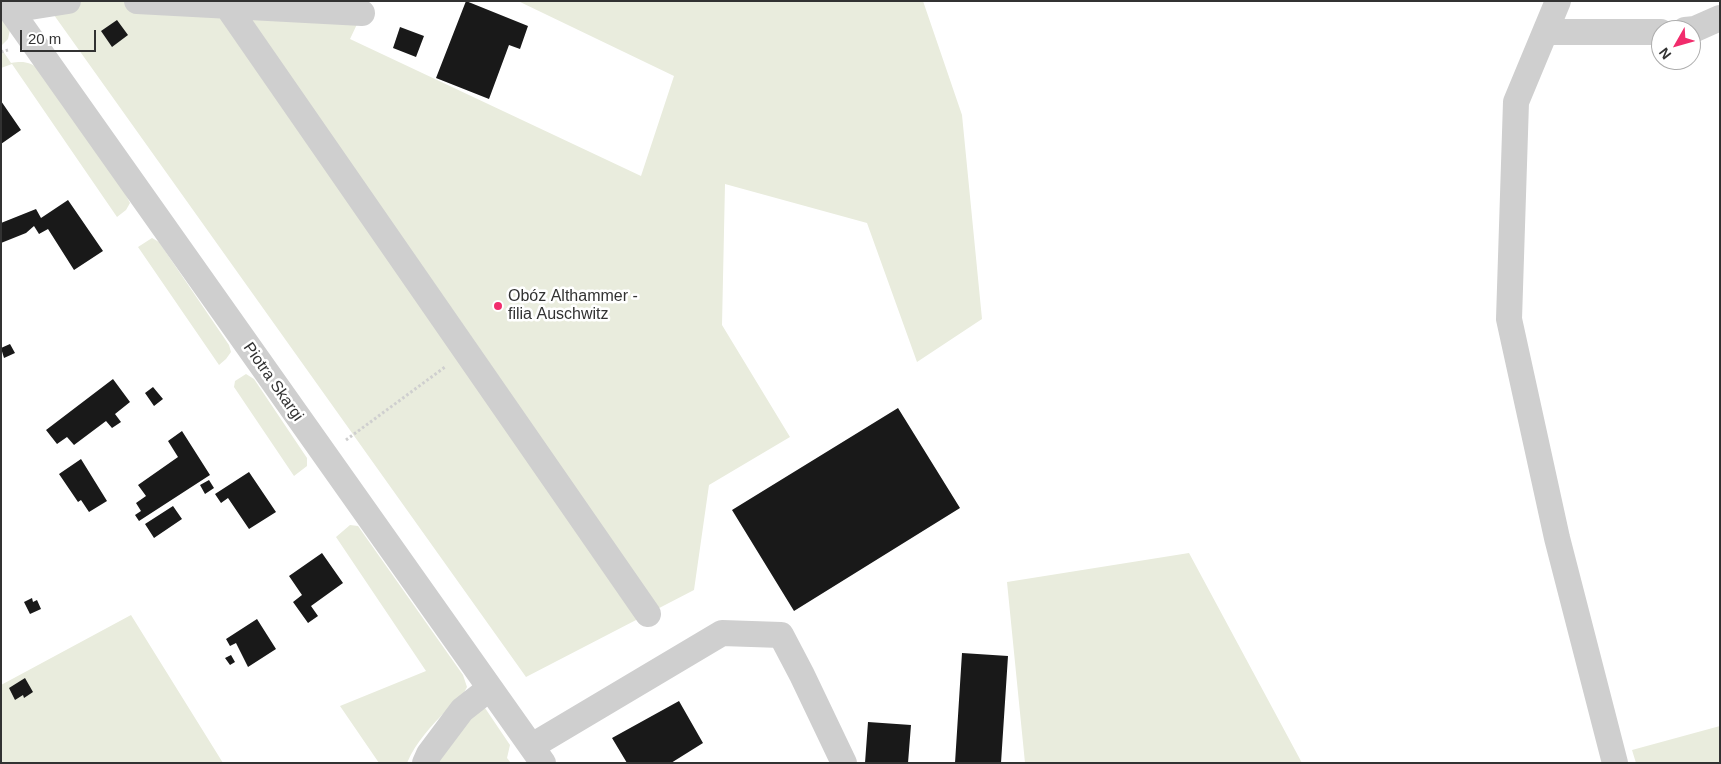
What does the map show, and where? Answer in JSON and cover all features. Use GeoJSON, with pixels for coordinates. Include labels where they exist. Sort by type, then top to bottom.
{"type":"FeatureCollection","features":[{"type":"Feature","properties":{"kind":"street"},"geometry":{"type":"LineString","coordinates":[[8,6],[68,1]]}},
{"type":"Feature","properties":{"kind":"street"},"geometry":{"type":"LineString","coordinates":[[138,1],[362,14]]}},
{"type":"Feature","properties":{"kind":"street"},"geometry":{"type":"LineString","coordinates":[[1558,1],[1516,102],[1509,319],[1557,538],[1615,763]]}},
{"type":"Feature","properties":{"kind":"street","name":"Piotra Skargi"},"geometry":{"type":"LineString","coordinates":[[8,6],[537,754]]}},
{"type":"Feature","properties":{"kind":"street"},"geometry":{"type":"LineString","coordinates":[[227,6],[648,614]]}},
{"type":"Feature","properties":{"kind":"street"},"geometry":{"type":"LineString","coordinates":[[1701,26],[1720,18]]}},
{"type":"Feature","properties":{"kind":"street"},"geometry":{"type":"LineString","coordinates":[[1546,32],[1651,32]]}},
{"type":"Feature","properties":{"kind":"street"},"geometry":{"type":"LineString","coordinates":[[537,754],[722,632],[781,635],[844,763]]}},
{"type":"Feature","properties":{"kind":"street"},"geometry":{"type":"LineString","coordinates":[[426,763],[429,754],[462,710],[490,688]]}},
{"type":"Feature","properties":{"kind":"path"},"geometry":{"type":"LineString","coordinates":[[326,456],[466,351]]}},
{"type":"Feature","properties":{"kind":"shaded area"},"geometry":{"type":"Polygon","coordinates":[[[44,1],[368,1],[350,39],[641,176],[674,76],[518,1],[923,1],[962,115],[982,319],[917,362],[867,223],[725,184],[722,325],[790,437],[709,485],[694,590],[526,677],[44,1]]]}},
{"type":"Feature","properties":{"kind":"shaded area"},"geometry":{"type":"Polygon","coordinates":[[[1,18],[10,30],[8,39],[1,46],[1,18]]]}},
{"type":"Feature","properties":{"kind":"shaded area"},"geometry":{"type":"Polygon","coordinates":[[[1,48],[11,63],[27,63],[40,70],[125,193],[130,203],[126,210],[117,217],[12,64],[1,68],[1,48]]]}},
{"type":"Feature","properties":{"kind":"shaded area"},"geometry":{"type":"Polygon","coordinates":[[[152,238],[159,242],[229,345],[231,352],[219,365],[138,247],[152,238]]]}},
{"type":"Feature","properties":{"kind":"shaded area"},"geometry":{"type":"Polygon","coordinates":[[[246,374],[254,379],[307,458],[307,466],[294,476],[234,387],[235,381],[246,374]]]}},
{"type":"Feature","properties":{"kind":"shaded area"},"geometry":{"type":"Polygon","coordinates":[[[350,525],[358,526],[463,675],[467,687],[460,698],[424,735],[407,763],[379,763],[340,706],[426,671],[336,537],[350,525]]]}},
{"type":"Feature","properties":{"kind":"shaded area"},"geometry":{"type":"Polygon","coordinates":[[[1189,553],[1302,763],[1025,763],[1007,582],[1189,553]]]}},
{"type":"Feature","properties":{"kind":"shaded area"},"geometry":{"type":"Polygon","coordinates":[[[131,615],[223,763],[1,763],[1,685],[131,615]]]}},
{"type":"Feature","properties":{"kind":"shaded area"},"geometry":{"type":"Polygon","coordinates":[[[485,708],[510,745],[507,758],[511,763],[438,763],[469,713],[485,708]]]}},
{"type":"Feature","properties":{"kind":"shaded area"},"geometry":{"type":"Polygon","coordinates":[[[1720,726],[1720,763],[1636,763],[1632,750],[1720,726]]]}},
{"type":"Feature","properties":{"kind":"building"},"geometry":{"type":"Polygon","coordinates":[[[466,1],[528,26],[520,49],[509,45],[489,99],[436,78],[466,1]]]}},
{"type":"Feature","properties":{"kind":"building"},"geometry":{"type":"Polygon","coordinates":[[[117,20],[128,35],[112,47],[101,31],[117,20]]]}},
{"type":"Feature","properties":{"kind":"building"},"geometry":{"type":"Polygon","coordinates":[[[400,27],[424,36],[416,57],[393,48],[400,27]]]}},
{"type":"Feature","properties":{"kind":"building"},"geometry":{"type":"Polygon","coordinates":[[[1,101],[21,130],[1,144],[1,101]]]}},
{"type":"Feature","properties":{"kind":"building"},"geometry":{"type":"Polygon","coordinates":[[[68,200],[103,251],[74,270],[48,229],[39,234],[34,226],[26,233],[1,243],[1,223],[36,209],[41,218],[68,200]]]}},
{"type":"Feature","properties":{"kind":"building"},"geometry":{"type":"Polygon","coordinates":[[[10,344],[15,353],[4,358],[1,348],[10,344]]]}},
{"type":"Feature","properties":{"kind":"building"},"geometry":{"type":"Polygon","coordinates":[[[113,379],[130,402],[115,414],[121,422],[112,428],[106,421],[74,445],[67,437],[57,444],[46,430],[113,379]]]}},
{"type":"Feature","properties":{"kind":"building"},"geometry":{"type":"Polygon","coordinates":[[[153,387],[163,399],[154,406],[145,393],[153,387]]]}},
{"type":"Feature","properties":{"kind":"building"},"geometry":{"type":"Polygon","coordinates":[[[898,408],[960,508],[794,611],[732,510],[898,408]]]}},
{"type":"Feature","properties":{"kind":"building"},"geometry":{"type":"Polygon","coordinates":[[[182,431],[210,475],[139,521],[135,515],[141,511],[136,503],[146,496],[138,485],[178,457],[168,441],[182,431]]]}},
{"type":"Feature","properties":{"kind":"building"},"geometry":{"type":"Polygon","coordinates":[[[81,459],[107,501],[89,512],[81,500],[78,502],[59,474],[81,459]]]}},
{"type":"Feature","properties":{"kind":"building"},"geometry":{"type":"Polygon","coordinates":[[[249,472],[276,512],[249,529],[228,498],[221,503],[215,494],[249,472]]]}},
{"type":"Feature","properties":{"kind":"building"},"geometry":{"type":"Polygon","coordinates":[[[209,480],[214,488],[205,494],[200,485],[209,480]]]}},
{"type":"Feature","properties":{"kind":"building"},"geometry":{"type":"Polygon","coordinates":[[[173,506],[182,519],[154,538],[145,524],[173,506]]]}},
{"type":"Feature","properties":{"kind":"building"},"geometry":{"type":"Polygon","coordinates":[[[322,553],[343,583],[311,606],[318,616],[308,623],[293,602],[302,595],[289,576],[322,553]]]}},
{"type":"Feature","properties":{"kind":"building"},"geometry":{"type":"Polygon","coordinates":[[[32,598],[33,602],[37,600],[41,609],[30,614],[24,602],[32,598]]]}},
{"type":"Feature","properties":{"kind":"building"},"geometry":{"type":"Polygon","coordinates":[[[257,619],[276,649],[248,667],[236,643],[230,646],[226,639],[257,619]]]}},
{"type":"Feature","properties":{"kind":"building"},"geometry":{"type":"Polygon","coordinates":[[[962,653],[1008,656],[1001,763],[955,763],[962,653]]]}},
{"type":"Feature","properties":{"kind":"building"},"geometry":{"type":"Polygon","coordinates":[[[231,655],[235,662],[230,665],[225,658],[231,655]]]}},
{"type":"Feature","properties":{"kind":"building"},"geometry":{"type":"Polygon","coordinates":[[[25,678],[33,692],[24,698],[23,695],[15,700],[9,688],[25,678]]]}},
{"type":"Feature","properties":{"kind":"building"},"geometry":{"type":"Polygon","coordinates":[[[679,701],[703,743],[671,763],[627,763],[612,738],[679,701]]]}},
{"type":"Feature","properties":{"kind":"building"},"geometry":{"type":"Polygon","coordinates":[[[868,722],[911,725],[908,763],[865,763],[868,722]]]}},
{"type":"Feature","properties":{"kind":"place","name":"Obóz Althammer - filia Auschwitz"},"geometry":{"type":"Point","coordinates":[498,306]}}]}
